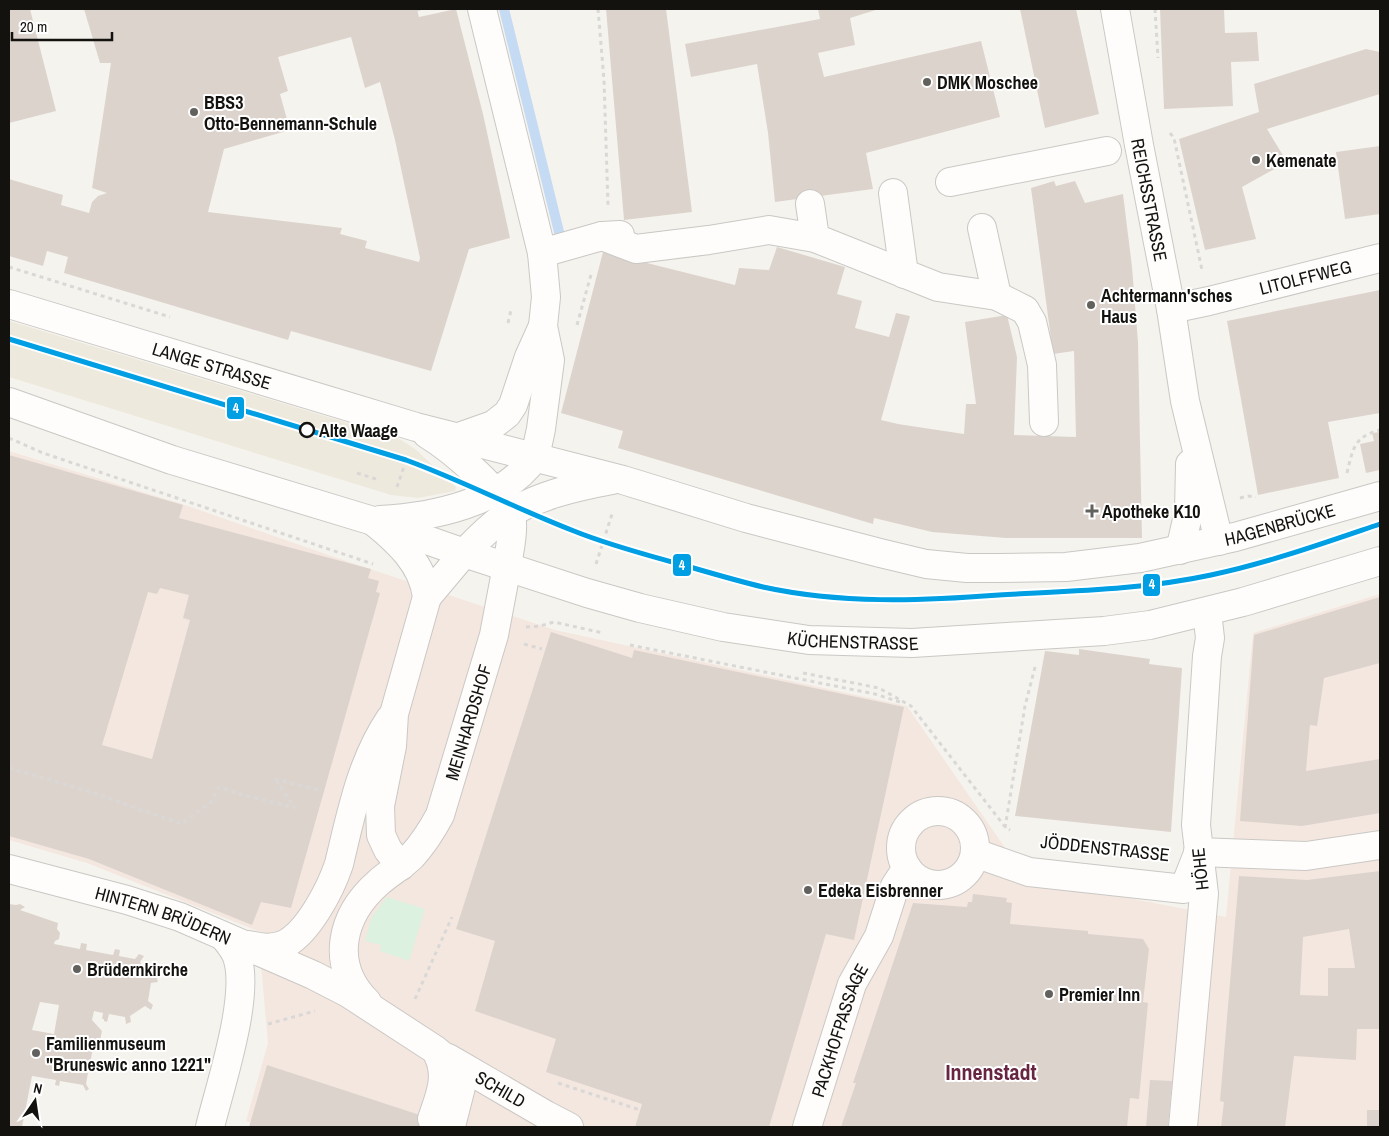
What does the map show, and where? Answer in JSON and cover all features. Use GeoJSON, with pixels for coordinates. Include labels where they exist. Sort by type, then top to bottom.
{"type":"FeatureCollection","features":[{"type":"Feature","properties":{"kind":"street"},"geometry":{"type":"LineString","coordinates":[[401,866],[388,850],[380,827],[382,797],[392,746],[394,714],[427,597],[464,553],[490,528],[517,479],[535,457],[541,429],[550,360],[543,326],[546,297],[542,253],[482,9]]}},
{"type":"Feature","properties":{"kind":"street","name":"REICHSSTRASSE"},"geometry":{"type":"LineString","coordinates":[[1114,9],[1138,145],[1172,309],[1189,420],[1219,541]]}},
{"type":"Feature","properties":{"kind":"street"},"geometry":{"type":"LineString","coordinates":[[950,182],[1107,151]]}},
{"type":"Feature","properties":{"kind":"street"},"geometry":{"type":"LineString","coordinates":[[893,194],[904,274]]}},
{"type":"Feature","properties":{"kind":"street"},"geometry":{"type":"LineString","coordinates":[[810,204],[814,238]]}},
{"type":"Feature","properties":{"kind":"street"},"geometry":{"type":"LineString","coordinates":[[542,253],[605,224],[636,249],[769,230],[814,238],[938,288],[997,296],[1025,310],[1032,322],[1042,364],[1044,422]]}},
{"type":"Feature","properties":{"kind":"street"},"geometry":{"type":"LineString","coordinates":[[982,228],[997,296]]}},
{"type":"Feature","properties":{"kind":"street","name":"LITOLFFWEG"},"geometry":{"type":"LineString","coordinates":[[1172,309],[1380,258]]}},
{"type":"Feature","properties":{"kind":"street","name":"LANGE STRASSE"},"geometry":{"type":"LineString","coordinates":[[9,304],[416,427],[535,457]]}},
{"type":"Feature","properties":{"kind":"street"},"geometry":{"type":"LineString","coordinates":[[459,437],[494,425],[507,414],[543,326]]}},
{"type":"Feature","properties":{"kind":"street"},"geometry":{"type":"LineString","coordinates":[[9,402],[172,460],[381,523],[464,553],[507,566],[512,523],[502,504]]}},
{"type":"Feature","properties":{"kind":"street","name":"REICHSSTRASSE"},"geometry":{"type":"LineString","coordinates":[[1180,550],[1189,511],[1191,454],[1189,420]]}},
{"type":"Feature","properties":{"kind":"street","name":"LANGE STRASSE"},"geometry":{"type":"LineString","coordinates":[[416,427],[456,456],[502,504]]}},
{"type":"Feature","properties":{"kind":"street"},"geometry":{"type":"LineString","coordinates":[[535,457],[620,480],[746,518],[880,554],[926,564],[967,568],[1066,566],[1125,561],[1180,550]]}},
{"type":"Feature","properties":{"kind":"street"},"geometry":{"type":"LineString","coordinates":[[381,523],[447,510],[540,498],[620,480]]}},
{"type":"Feature","properties":{"kind":"street","name":"HAGENBRÜCKE"},"geometry":{"type":"LineString","coordinates":[[1180,550],[1380,496]]}},
{"type":"Feature","properties":{"kind":"street"},"geometry":{"type":"LineString","coordinates":[[381,523],[410,557],[421,574],[427,597]]}},
{"type":"Feature","properties":{"kind":"street"},"geometry":{"type":"LineString","coordinates":[[1206,612],[1380,561]]}},
{"type":"Feature","properties":{"kind":"street","name":"KÜCHENSTRASSE"},"geometry":{"type":"LineString","coordinates":[[507,566],[587,593],[640,608],[723,627],[775,636],[840,642],[912,643],[1095,632],[1150,625],[1206,612]]}},
{"type":"Feature","properties":{"kind":"street","name":"MEINHARDSHOF"},"geometry":{"type":"LineString","coordinates":[[383,1016],[365,1000],[350,979],[344,951],[344,937],[349,921],[364,897],[379,882],[401,866],[421,845],[440,816],[494,636],[507,566]]}},
{"type":"Feature","properties":{"kind":"street","name":"HÖHE"},"geometry":{"type":"LineString","coordinates":[[1183,1127],[1204,894],[1198,852],[1196,816],[1207,656],[1210,638],[1206,612]]}},
{"type":"Feature","properties":{"kind":"street"},"geometry":{"type":"LineString","coordinates":[[313,975],[308,958],[313,922],[336,871],[365,768],[380,734],[394,714]]}},
{"type":"Feature","properties":{"kind":"street"},"geometry":{"type":"LineString","coordinates":[[938,811],[949,812],[962,819],[970,828],[974,840],[975,853],[971,865],[965,874],[955,881],[934,885],[923,882],[914,876],[907,868],[901,850],[906,829],[910,824],[925,813],[938,811]]}},
{"type":"Feature","properties":{"kind":"street"},"geometry":{"type":"LineString","coordinates":[[1198,852],[1306,856],[1380,845]]}},
{"type":"Feature","properties":{"kind":"street","name":"JÖDDENSTRASSE"},"geometry":{"type":"LineString","coordinates":[[975,853],[1029,872],[1184,889],[1198,852]]}},
{"type":"Feature","properties":{"kind":"street","name":"PACKHOFPASSAGE"},"geometry":{"type":"LineString","coordinates":[[807,1127],[852,984],[879,936],[895,886],[907,868]]}},
{"type":"Feature","properties":{"kind":"street","name":"HINTERN BRÜDERN"},"geometry":{"type":"LineString","coordinates":[[9,869],[127,900],[180,917],[313,975],[348,993],[434,1050]]}},
{"type":"Feature","properties":{"kind":"street"},"geometry":{"type":"LineString","coordinates":[[224,937],[260,947],[268,948],[283,945],[302,930],[323,901]]}},
{"type":"Feature","properties":{"kind":"street"},"geometry":{"type":"LineString","coordinates":[[210,1127],[233,1033],[240,989],[240,971],[236,954],[224,937]]}},
{"type":"Feature","properties":{"kind":"street"},"geometry":{"type":"LineString","coordinates":[[434,1050],[454,1066],[461,1080],[460,1093],[441,1122]]}},
{"type":"Feature","properties":{"kind":"street","name":"SCHILD"},"geometry":{"type":"LineString","coordinates":[[434,1050],[570,1127]]}},
{"type":"Feature","properties":{"kind":"path"},"geometry":{"type":"LineString","coordinates":[[598,9],[604,80],[605,224]]}},
{"type":"Feature","properties":{"kind":"path"},"geometry":{"type":"LineString","coordinates":[[1155,9],[1158,66]]}},
{"type":"Feature","properties":{"kind":"path"},"geometry":{"type":"LineString","coordinates":[[1168,131],[1174,138],[1203,279]]}},
{"type":"Feature","properties":{"kind":"path"},"geometry":{"type":"LineString","coordinates":[[9,438],[43,453],[352,560],[372,564],[381,523],[416,427]]}},
{"type":"Feature","properties":{"kind":"path"},"geometry":{"type":"LineString","coordinates":[[1366,434],[1380,430]]}},
{"type":"Feature","properties":{"kind":"path"},"geometry":{"type":"LineString","coordinates":[[357,473],[376,479]]}},
{"type":"Feature","properties":{"kind":"path"},"geometry":{"type":"LineString","coordinates":[[576,627],[620,480]]}},
{"type":"Feature","properties":{"kind":"path"},"geometry":{"type":"LineString","coordinates":[[540,626],[554,622],[596,631]]}},
{"type":"Feature","properties":{"kind":"path"},"geometry":{"type":"LineString","coordinates":[[524,644],[542,649]]}},
{"type":"Feature","properties":{"kind":"path"},"geometry":{"type":"LineString","coordinates":[[630,645],[875,694],[911,706],[1006,828],[1012,832]]}},
{"type":"Feature","properties":{"kind":"path"},"geometry":{"type":"LineString","coordinates":[[1008,813],[1025,706],[1036,663]]}},
{"type":"Feature","properties":{"kind":"path"},"geometry":{"type":"LineString","coordinates":[[9,768],[88,791],[181,824],[211,802],[219,787],[244,796],[294,808],[276,779],[318,790]]}},
{"type":"Feature","properties":{"kind":"path"},"geometry":{"type":"LineString","coordinates":[[422,1005],[414,999],[452,917]]}},
{"type":"Feature","properties":{"kind":"path"},"geometry":{"type":"LineString","coordinates":[[233,1033],[307,1014],[332,1005],[348,993]]}},
{"type":"Feature","properties":{"kind":"path"},"geometry":{"type":"LineString","coordinates":[[552,1082],[640,1110]]}},
{"type":"Feature","properties":{"kind":"shaded area"},"geometry":{"type":"Polygon","coordinates":[[[9,321],[398,438],[415,449],[456,487],[455,491],[418,498],[391,495],[9,377],[9,321]]]}},
{"type":"Feature","properties":{"kind":"shaded area"},"geometry":{"type":"Polygon","coordinates":[[[9,451],[185,505],[340,559],[555,630],[907,706],[1026,878],[1226,917],[1253,633],[1380,594],[1380,1127],[262,1127],[246,1121],[268,1043],[258,931],[87,863],[9,840],[9,451]]]}},
{"type":"Feature","properties":{"kind":"green space"},"geometry":{"type":"Polygon","coordinates":[[[387,897],[425,909],[409,961],[380,951],[381,945],[365,941],[371,918],[387,897]]]}},
{"type":"Feature","properties":{"kind":"building"},"geometry":{"type":"Polygon","coordinates":[[[9,9],[30,9],[56,111],[9,123],[9,9]]]}},
{"type":"Feature","properties":{"kind":"building"},"geometry":{"type":"Polygon","coordinates":[[[84,9],[417,9],[419,17],[456,9],[483,114],[510,238],[469,249],[431,371],[291,331],[288,340],[64,273],[68,257],[47,251],[43,266],[9,256],[9,179],[63,195],[61,205],[89,213],[92,202],[98,196],[107,193],[92,188],[111,63],[100,63],[84,9]],[[351,37],[278,57],[288,91],[280,94],[290,130],[224,149],[208,212],[342,228],[340,234],[367,241],[365,248],[419,262],[420,258],[395,140],[380,82],[365,88],[351,37]]]}},
{"type":"Feature","properties":{"kind":"building"},"geometry":{"type":"Polygon","coordinates":[[[606,9],[666,9],[692,212],[624,220],[606,9]]]}},
{"type":"Feature","properties":{"kind":"building"},"geometry":{"type":"Polygon","coordinates":[[[818,9],[879,9],[850,18],[855,45],[818,53],[824,77],[981,41],[1000,117],[866,153],[873,189],[775,202],[768,133],[757,64],[691,77],[685,44],[820,19],[818,9]]]}},
{"type":"Feature","properties":{"kind":"building"},"geometry":{"type":"Polygon","coordinates":[[[1020,9],[1076,9],[1099,114],[1045,128],[1020,9]]]}},
{"type":"Feature","properties":{"kind":"building"},"geometry":{"type":"Polygon","coordinates":[[[1160,9],[1224,9],[1225,33],[1257,32],[1259,61],[1231,62],[1233,106],[1164,109],[1160,9]]]}},
{"type":"Feature","properties":{"kind":"building"},"geometry":{"type":"Polygon","coordinates":[[[1366,49],[1380,52],[1380,94],[1267,129],[1287,162],[1242,187],[1256,239],[1205,250],[1179,139],[1259,112],[1254,84],[1366,49]]]}},
{"type":"Feature","properties":{"kind":"building"},"geometry":{"type":"Polygon","coordinates":[[[1380,146],[1380,214],[1345,219],[1336,152],[1380,146]]]}},
{"type":"Feature","properties":{"kind":"building"},"geometry":{"type":"Polygon","coordinates":[[[1054,181],[1056,186],[1075,181],[1085,203],[1123,194],[1132,267],[1138,342],[1142,538],[1006,538],[932,532],[874,518],[873,524],[618,448],[623,431],[561,413],[603,252],[735,285],[739,268],[769,270],[777,247],[845,267],[837,294],[862,301],[855,328],[889,337],[896,313],[910,316],[881,420],[964,434],[966,404],[976,404],[965,322],[1007,315],[1017,357],[1014,435],[1076,437],[1074,351],[1053,354],[1031,188],[1054,181]]]}},
{"type":"Feature","properties":{"kind":"building"},"geometry":{"type":"Polygon","coordinates":[[[1380,290],[1380,413],[1328,422],[1339,478],[1258,495],[1227,321],[1380,290]]]}},
{"type":"Feature","properties":{"kind":"building"},"geometry":{"type":"Polygon","coordinates":[[[1380,432],[1380,470],[1366,473],[1360,444],[1374,441],[1372,433],[1380,432]]]}},
{"type":"Feature","properties":{"kind":"building"},"geometry":{"type":"Polygon","coordinates":[[[9,455],[183,505],[179,518],[371,569],[368,578],[379,581],[376,592],[380,593],[291,908],[261,902],[252,925],[89,859],[9,836],[9,455]],[[160,588],[157,594],[148,592],[102,745],[152,759],[190,620],[183,618],[189,595],[160,588]]]}},
{"type":"Feature","properties":{"kind":"building"},"geometry":{"type":"Polygon","coordinates":[[[1380,597],[1380,663],[1324,678],[1317,726],[1310,725],[1306,771],[1380,759],[1380,813],[1302,826],[1240,821],[1254,635],[1380,597]]]}},
{"type":"Feature","properties":{"kind":"building"},"geometry":{"type":"Polygon","coordinates":[[[551,632],[632,658],[634,650],[904,707],[854,940],[826,934],[769,1127],[635,1127],[642,1104],[546,1072],[556,1039],[475,1011],[495,941],[456,929],[551,632]]]}},
{"type":"Feature","properties":{"kind":"building"},"geometry":{"type":"Polygon","coordinates":[[[1079,649],[1150,659],[1149,664],[1182,668],[1171,832],[1015,816],[1045,651],[1079,655],[1079,649]]]}},
{"type":"Feature","properties":{"kind":"building"},"geometry":{"type":"Polygon","coordinates":[[[1380,871],[1380,1029],[1357,1029],[1356,1060],[1294,1056],[1285,1127],[1221,1127],[1224,1102],[1220,1101],[1239,876],[1307,880],[1380,871]],[[1349,929],[1303,937],[1300,995],[1328,996],[1328,968],[1355,968],[1349,929]]]}},
{"type":"Feature","properties":{"kind":"building"},"geometry":{"type":"Polygon","coordinates":[[[973,894],[1007,898],[1006,902],[1012,903],[1010,924],[1088,931],[1088,934],[1143,939],[1149,949],[1143,1002],[1148,1003],[1139,1099],[1130,1098],[1127,1127],[841,1127],[856,1083],[853,1083],[913,903],[967,907],[968,902],[972,902],[973,894]]]}},
{"type":"Feature","properties":{"kind":"building"},"geometry":{"type":"Polygon","coordinates":[[[9,904],[20,904],[25,907],[20,910],[58,923],[59,939],[54,944],[80,949],[81,943],[87,944],[86,950],[113,955],[115,949],[120,950],[119,956],[135,959],[139,954],[144,956],[140,962],[151,977],[156,976],[158,982],[151,983],[148,1001],[153,1005],[151,1010],[145,1006],[130,1016],[131,1022],[126,1024],[125,1017],[109,1014],[107,1022],[102,1019],[103,1013],[94,1011],[92,1020],[102,1031],[100,1041],[94,1044],[90,1063],[95,1063],[94,1068],[89,1067],[86,1084],[89,1089],[86,1091],[83,1085],[60,1081],[59,1086],[55,1085],[56,1080],[32,1076],[22,1127],[9,1127],[9,904]],[[40,1002],[32,1030],[54,1034],[59,1005],[40,1002]]]}},
{"type":"Feature","properties":{"kind":"building"},"geometry":{"type":"Polygon","coordinates":[[[267,1065],[432,1119],[455,1127],[249,1127],[267,1065]]]}},
{"type":"Feature","properties":{"kind":"building"},"geometry":{"type":"Polygon","coordinates":[[[1150,1080],[1172,1081],[1168,1127],[1146,1127],[1150,1080]]]}},
{"type":"Feature","properties":{"kind":"building"},"geometry":{"type":"Polygon","coordinates":[[[1367,1110],[1380,1110],[1380,1127],[1367,1127],[1367,1110]]]}},
{"type":"Feature","properties":{"kind":"waterway"},"geometry":{"type":"LineString","coordinates":[[504,9],[561,240]]}},
{"type":"Feature","properties":{"kind":"transit line","name":"4"},"geometry":{"type":"LineString","coordinates":[[9,339],[406,460],[553,522],[617,546],[763,587],[792,592],[851,599],[910,600],[1079,591],[1158,584],[1254,565],[1380,524]]}},
{"type":"Feature","properties":{"kind":"place","name":"DMK Moschee"},"geometry":{"type":"Point","coordinates":[927,82]}},
{"type":"Feature","properties":{"kind":"place","name":"BBS3 Otto-Bennemann-Schule"},"geometry":{"type":"Point","coordinates":[194,112]}},
{"type":"Feature","properties":{"kind":"place","name":"Kemenate"},"geometry":{"type":"Point","coordinates":[1256,160]}},
{"type":"Feature","properties":{"kind":"place","name":"Achtermann'sches Haus"},"geometry":{"type":"Point","coordinates":[1091,305]}},
{"type":"Feature","properties":{"kind":"place","name":"Alte Waage"},"geometry":{"type":"Point","coordinates":[307,430]}},
{"type":"Feature","properties":{"kind":"place","name":"Apotheke K10"},"geometry":{"type":"Point","coordinates":[1092,511]}},
{"type":"Feature","properties":{"kind":"place","name":"Edeka Eisbrenner"},"geometry":{"type":"Point","coordinates":[808,890]}},
{"type":"Feature","properties":{"kind":"place","name":"Brüdernkirche"},"geometry":{"type":"Point","coordinates":[77,969]}},
{"type":"Feature","properties":{"kind":"place","name":"Premier Inn"},"geometry":{"type":"Point","coordinates":[1049,994]}},
{"type":"Feature","properties":{"kind":"place","name":"Familienmuseum \"Bruneswic anno 1221\""},"geometry":{"type":"Point","coordinates":[36,1053]}},
{"type":"Feature","properties":{"kind":"district","name":"Innenstadt"},"geometry":{"type":"Point","coordinates":[991,1072]}}]}
